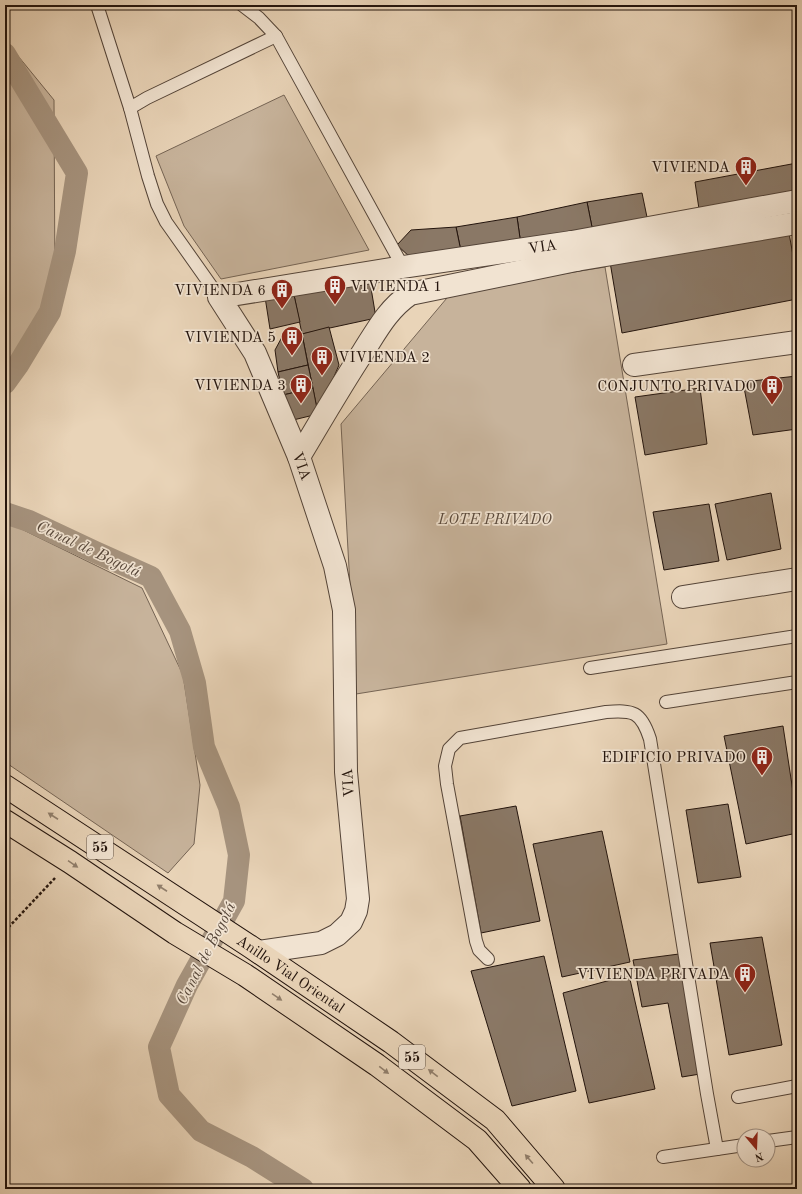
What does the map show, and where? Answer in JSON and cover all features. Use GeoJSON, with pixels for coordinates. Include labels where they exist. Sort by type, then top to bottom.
{"type":"FeatureCollection","features":[{"type":"Feature","properties":{"kind":"highway","name":"Anillo Vial Oriental"},"geometry":{"type":"LineString","coordinates":[[5,786],[255,949],[391,1042],[495,1120],[554,1189]]}},
{"type":"Feature","properties":{"kind":"highway","name":"Anillo Vial Oriental"},"geometry":{"type":"LineString","coordinates":[[5,821],[70,862],[175,933],[245,976],[376,1064],[477,1140],[520,1189]]}},
{"type":"Feature","properties":{"kind":"street"},"geometry":{"type":"LineString","coordinates":[[299,457],[355,364],[388,313],[410,294],[574,251],[797,200]]}},
{"type":"Feature","properties":{"kind":"street"},"geometry":{"type":"LineString","coordinates":[[574,251],[797,222]]}},
{"type":"Feature","properties":{"kind":"street","name":"VIA"},"geometry":{"type":"LineString","coordinates":[[255,949],[321,944],[337,935],[351,922],[356,911],[358,899],[346,772],[344,610],[336,566],[299,457],[255,353],[219,297],[403,267],[574,251]]}},
{"type":"Feature","properties":{"kind":"street"},"geometry":{"type":"LineString","coordinates":[[634,365],[797,342]]}},
{"type":"Feature","properties":{"kind":"street"},"geometry":{"type":"LineString","coordinates":[[683,597],[797,579]]}},
{"type":"Feature","properties":{"kind":"lane"},"geometry":{"type":"LineString","coordinates":[[97,5],[130,108],[157,204],[166,222],[219,297]]}},
{"type":"Feature","properties":{"kind":"lane"},"geometry":{"type":"LineString","coordinates":[[242,5],[259,18],[276,36],[403,267]]}},
{"type":"Feature","properties":{"kind":"lane"},"geometry":{"type":"LineString","coordinates":[[130,108],[276,36]]}},
{"type":"Feature","properties":{"kind":"lane"},"geometry":{"type":"LineString","coordinates":[[590,668],[797,636]]}},
{"type":"Feature","properties":{"kind":"lane"},"geometry":{"type":"LineString","coordinates":[[666,702],[797,682]]}},
{"type":"Feature","properties":{"kind":"lane"},"geometry":{"type":"LineString","coordinates":[[488,959],[479,950],[476,941],[447,784],[445,766],[448,749],[460,738],[606,712],[627,711],[638,716],[646,725],[650,739],[705,1087],[717,1149]]}},
{"type":"Feature","properties":{"kind":"lane"},"geometry":{"type":"LineString","coordinates":[[738,1097],[797,1086]]}},
{"type":"Feature","properties":{"kind":"lane"},"geometry":{"type":"LineString","coordinates":[[776,1140],[797,1137]]}},
{"type":"Feature","properties":{"kind":"lane"},"geometry":{"type":"LineString","coordinates":[[664,1157],[736,1146]]}},
{"type":"Feature","properties":{"kind":"path"},"geometry":{"type":"LineString","coordinates":[[5,931],[70,862]]}},
{"type":"Feature","properties":{"kind":"green space"},"geometry":{"type":"Polygon","coordinates":[[[5,40],[54,100],[55,293],[5,373],[5,40]]]}},
{"type":"Feature","properties":{"kind":"green space"},"geometry":{"type":"Polygon","coordinates":[[[284,95],[369,250],[221,279],[184,226],[156,156],[284,95]]]}},
{"type":"Feature","properties":{"kind":"green space","name":"LOTE PRIVADO"},"geometry":{"type":"Polygon","coordinates":[[[605,267],[667,644],[356,694],[341,424],[452,292],[605,267]]]}},
{"type":"Feature","properties":{"kind":"green space"},"geometry":{"type":"Polygon","coordinates":[[[5,521],[142,588],[183,675],[200,785],[194,844],[168,873],[5,762],[5,521]]]}},
{"type":"Feature","properties":{"kind":"building","name":"VIVIENDA"},"geometry":{"type":"Polygon","coordinates":[[[797,163],[797,192],[699,209],[695,182],[797,163]]]}},
{"type":"Feature","properties":{"kind":"building","name":"VIVIENDA"},"geometry":{"type":"Polygon","coordinates":[[[642,193],[648,222],[593,232],[587,202],[642,193]]]}},
{"type":"Feature","properties":{"kind":"building"},"geometry":{"type":"Polygon","coordinates":[[[587,202],[593,232],[521,245],[517,217],[587,202]]]}},
{"type":"Feature","properties":{"kind":"building"},"geometry":{"type":"Polygon","coordinates":[[[517,217],[521,245],[462,256],[456,227],[517,217]]]}},
{"type":"Feature","properties":{"kind":"building"},"geometry":{"type":"Polygon","coordinates":[[[456,227],[462,256],[413,260],[397,245],[411,230],[456,227]]]}},
{"type":"Feature","properties":{"kind":"building"},"geometry":{"type":"Polygon","coordinates":[[[789,233],[797,278],[797,299],[622,333],[610,262],[789,233]]]}},
{"type":"Feature","properties":{"kind":"building","name":"VIVIENDA 1"},"geometry":{"type":"Polygon","coordinates":[[[370,282],[376,318],[302,334],[294,295],[370,282]]]}},
{"type":"Feature","properties":{"kind":"building","name":"VIVIENDA 6"},"geometry":{"type":"Polygon","coordinates":[[[294,295],[300,322],[270,329],[265,297],[294,295]]]}},
{"type":"Feature","properties":{"kind":"building","name":"VIVIENDA 2"},"geometry":{"type":"Polygon","coordinates":[[[329,327],[339,365],[318,414],[302,334],[329,327]]]}},
{"type":"Feature","properties":{"kind":"building","name":"VIVIENDA 5"},"geometry":{"type":"Polygon","coordinates":[[[302,334],[308,365],[278,372],[275,350],[282,337],[302,334]]]}},
{"type":"Feature","properties":{"kind":"building"},"geometry":{"type":"Polygon","coordinates":[[[308,365],[313,388],[283,395],[278,372],[308,365]]]}},
{"type":"Feature","properties":{"kind":"building","name":"CONJUNTO PRIVADO"},"geometry":{"type":"Polygon","coordinates":[[[797,376],[797,429],[753,435],[743,382],[797,376]]]}},
{"type":"Feature","properties":{"kind":"building","name":"VIVIENDA 3"},"geometry":{"type":"Polygon","coordinates":[[[313,388],[318,414],[289,421],[283,395],[313,388]]]}},
{"type":"Feature","properties":{"kind":"building"},"geometry":{"type":"Polygon","coordinates":[[[700,388],[707,444],[645,455],[635,397],[700,388]]]}},
{"type":"Feature","properties":{"kind":"building"},"geometry":{"type":"Polygon","coordinates":[[[771,493],[781,549],[727,560],[715,504],[771,493]]]}},
{"type":"Feature","properties":{"kind":"building"},"geometry":{"type":"Polygon","coordinates":[[[709,504],[719,561],[664,570],[653,512],[709,504]]]}},
{"type":"Feature","properties":{"kind":"building","name":"EDIFICIO PRIVADO"},"geometry":{"type":"Polygon","coordinates":[[[783,726],[797,818],[797,833],[746,844],[724,736],[783,726]]]}},
{"type":"Feature","properties":{"kind":"building"},"geometry":{"type":"Polygon","coordinates":[[[728,804],[741,877],[698,883],[686,810],[728,804]]]}},
{"type":"Feature","properties":{"kind":"building"},"geometry":{"type":"Polygon","coordinates":[[[516,806],[540,921],[481,933],[460,816],[516,806]]]}},
{"type":"Feature","properties":{"kind":"building"},"geometry":{"type":"Polygon","coordinates":[[[602,831],[630,962],[562,977],[533,844],[602,831]]]}},
{"type":"Feature","properties":{"kind":"building","name":"VIVIENDA PRIVADA"},"geometry":{"type":"Polygon","coordinates":[[[762,937],[782,1045],[729,1055],[710,943],[762,937]]]}},
{"type":"Feature","properties":{"kind":"building","name":"VIVIENDA PRIVADA"},"geometry":{"type":"Polygon","coordinates":[[[679,954],[700,1074],[682,1077],[668,1003],[642,1007],[633,960],[679,954]]]}},
{"type":"Feature","properties":{"kind":"building"},"geometry":{"type":"Polygon","coordinates":[[[544,956],[576,1091],[512,1106],[471,971],[544,956]]]}},
{"type":"Feature","properties":{"kind":"building"},"geometry":{"type":"Polygon","coordinates":[[[629,975],[655,1089],[589,1103],[563,993],[629,975]]]}},
{"type":"Feature","properties":{"kind":"waterway","name":"Canal de Bogotá"},"geometry":{"type":"LineString","coordinates":[[5,54],[77,173],[65,251],[50,312],[18,365],[5,383]]}},
{"type":"Feature","properties":{"kind":"waterway","name":"Canal de Bogotá"},"geometry":{"type":"LineString","coordinates":[[5,513],[29,521],[151,577],[180,631],[195,683],[204,747],[229,807],[239,855],[234,901],[187,985],[159,1047],[169,1095],[201,1131],[252,1157],[303,1189]]}},
{"type":"Feature","properties":{"kind":"place","name":"VIVIENDA"},"geometry":{"type":"Point","coordinates":[746,186]}},
{"type":"Feature","properties":{"kind":"place","name":"VIVIENDA 1"},"geometry":{"type":"Point","coordinates":[335,306]}},
{"type":"Feature","properties":{"kind":"place","name":"VIVIENDA 6"},"geometry":{"type":"Point","coordinates":[282,310]}},
{"type":"Feature","properties":{"kind":"place","name":"VIVIENDA 5"},"geometry":{"type":"Point","coordinates":[292,356]}},
{"type":"Feature","properties":{"kind":"place","name":"VIVIENDA 2"},"geometry":{"type":"Point","coordinates":[322,376]}},
{"type":"Feature","properties":{"kind":"place","name":"VIVIENDA 3"},"geometry":{"type":"Point","coordinates":[301,404]}},
{"type":"Feature","properties":{"kind":"place","name":"CONJUNTO PRIVADO"},"geometry":{"type":"Point","coordinates":[772,406]}},
{"type":"Feature","properties":{"kind":"place","name":"EDIFICIO PRIVADO"},"geometry":{"type":"Point","coordinates":[762,776]}},
{"type":"Feature","properties":{"kind":"place","name":"VIVIENDA PRIVADA"},"geometry":{"type":"Point","coordinates":[745,994]}}]}
